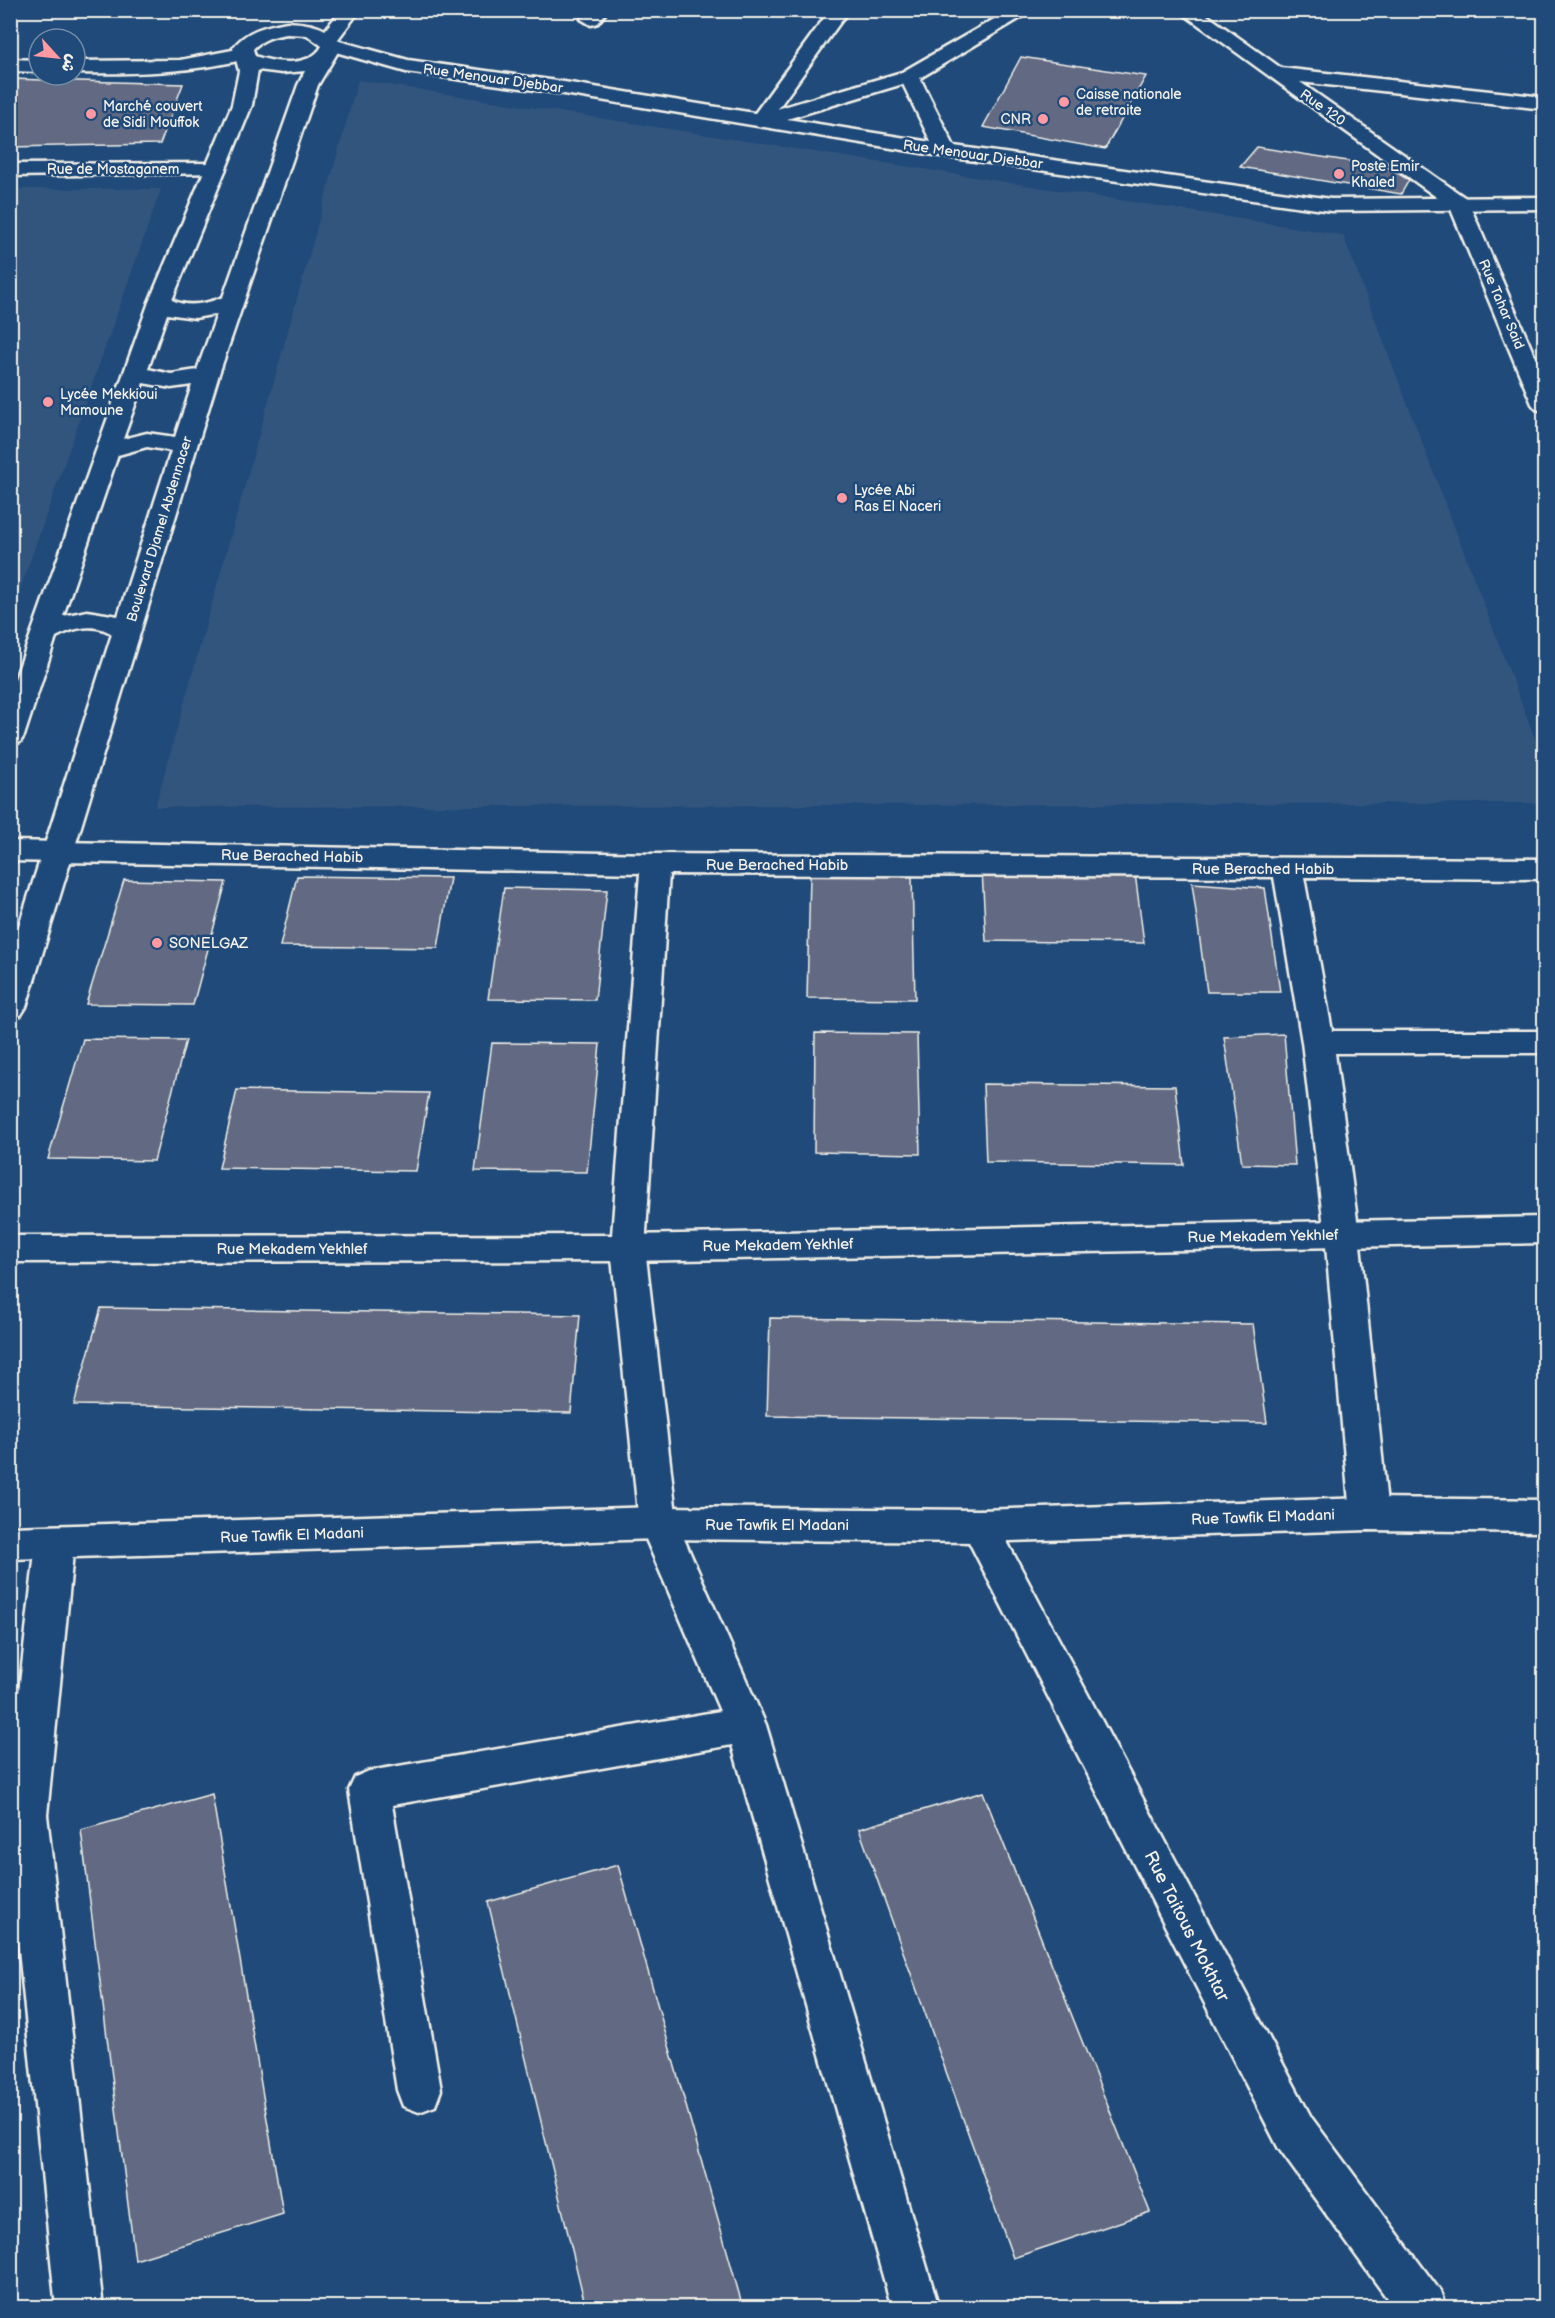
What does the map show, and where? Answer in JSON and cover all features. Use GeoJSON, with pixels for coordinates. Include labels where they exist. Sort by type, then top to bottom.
{"type":"FeatureCollection","features":[{"type":"Feature","properties":{"kind":"street"},"geometry":{"type":"LineString","coordinates":[[307,10],[321,51]]}},
{"type":"Feature","properties":{"kind":"street","name":"Boulevard Djamel Abdennacer"},"geometry":{"type":"LineString","coordinates":[[10,1007],[57,850],[231,302],[321,51],[351,10]]}},
{"type":"Feature","properties":{"kind":"street"},"geometry":{"type":"LineString","coordinates":[[760,120],[840,10]]}},
{"type":"Feature","properties":{"kind":"street"},"geometry":{"type":"LineString","coordinates":[[760,120],[909,76],[1025,10]]}},
{"type":"Feature","properties":{"kind":"street","name":"Rue 120"},"geometry":{"type":"LineString","coordinates":[[1187,10],[1458,204]]}},
{"type":"Feature","properties":{"kind":"street"},"geometry":{"type":"LineString","coordinates":[[254,15],[256,36]]}},
{"type":"Feature","properties":{"kind":"street"},"geometry":{"type":"LineString","coordinates":[[10,736],[160,302],[246,94],[243,48],[256,36],[284,29],[313,31],[321,51]]}},
{"type":"Feature","properties":{"kind":"street"},"geometry":{"type":"LineString","coordinates":[[87,67],[171,68],[245,57],[270,67],[321,51]]}},
{"type":"Feature","properties":{"kind":"street","name":"Rue Menouar Djebbar"},"geometry":{"type":"LineString","coordinates":[[321,51],[406,66],[564,88],[946,151],[1331,205],[1545,203]]}},
{"type":"Feature","properties":{"kind":"street"},"geometry":{"type":"LineString","coordinates":[[10,65],[27,66]]}},
{"type":"Feature","properties":{"kind":"street"},"geometry":{"type":"LineString","coordinates":[[1274,72],[1545,103]]}},
{"type":"Feature","properties":{"kind":"street"},"geometry":{"type":"LineString","coordinates":[[909,76],[946,151]]}},
{"type":"Feature","properties":{"kind":"street","name":"Rue de Mostaganem"},"geometry":{"type":"LineString","coordinates":[[10,170],[216,169]]}},
{"type":"Feature","properties":{"kind":"street","name":"Rue Tahar Said"},"geometry":{"type":"LineString","coordinates":[[1458,204],[1545,404]]}},
{"type":"Feature","properties":{"kind":"street"},"geometry":{"type":"LineString","coordinates":[[160,302],[186,312],[210,309],[231,302]]}},
{"type":"Feature","properties":{"kind":"street"},"geometry":{"type":"LineString","coordinates":[[135,372],[160,381],[193,379],[207,374]]}},
{"type":"Feature","properties":{"kind":"street"},"geometry":{"type":"LineString","coordinates":[[108,450],[147,440],[184,446]]}},
{"type":"Feature","properties":{"kind":"street"},"geometry":{"type":"LineString","coordinates":[[45,632],[70,621],[92,619],[111,621],[127,633]]}},
{"type":"Feature","properties":{"kind":"street","name":"Rue Berached Habib"},"geometry":{"type":"LineString","coordinates":[[10,851],[57,850],[654,864],[1288,870],[1545,869]]}},
{"type":"Feature","properties":{"kind":"street"},"geometry":{"type":"LineString","coordinates":[[654,864],[627,1248],[658,1524],[747,1725],[916,2307]]}},
{"type":"Feature","properties":{"kind":"street"},"geometry":{"type":"LineString","coordinates":[[1288,870],[1318,1042],[1342,1235],[1370,1514]]}},
{"type":"Feature","properties":{"kind":"street"},"geometry":{"type":"LineString","coordinates":[[1318,1042],[1545,1042]]}},
{"type":"Feature","properties":{"kind":"street","name":"Rue Mekadem Yekhlef"},"geometry":{"type":"LineString","coordinates":[[10,1249],[627,1248],[1545,1230]]}},
{"type":"Feature","properties":{"kind":"street","name":"Rue Tawfik El Madani"},"geometry":{"type":"LineString","coordinates":[[10,1544],[658,1524],[980,1526],[1370,1514],[1545,1516]]}},
{"type":"Feature","properties":{"kind":"street","name":"Rue Taitous Mokhtar"},"geometry":{"type":"LineString","coordinates":[[980,1526],[1294,2133],[1423,2307]]}},
{"type":"Feature","properties":{"kind":"street"},"geometry":{"type":"LineString","coordinates":[[55,1543],[26,1815],[80,2307]]}},
{"type":"Feature","properties":{"kind":"street"},"geometry":{"type":"LineString","coordinates":[[419,2090],[369,1791],[747,1725]]}},
{"type":"Feature","properties":{"kind":"shaded area","name":"Lycée Abi Ras El Naceri"},"geometry":{"type":"Polygon","coordinates":[[[358,80],[1343,235],[1544,762],[1544,803],[155,807],[358,80]]]}},
{"type":"Feature","properties":{"kind":"shaded area","name":"Lycée Mekkioui Mamoune"},"geometry":{"type":"Polygon","coordinates":[[[10,189],[161,189],[11,615],[10,189]]]}},
{"type":"Feature","properties":{"kind":"building","name":"Caisse nationale de retraite"},"geometry":{"type":"Polygon","coordinates":[[[1021,57],[1146,76],[1105,149],[983,127],[1021,57]]]}},
{"type":"Feature","properties":{"kind":"building","name":"Marché couvert de Sidi Mouffok"},"geometry":{"type":"Polygon","coordinates":[[[10,79],[27,79],[27,87],[87,87],[87,81],[183,84],[160,144],[10,147],[10,79]]]}},
{"type":"Feature","properties":{"kind":"building","name":"Poste Emir Khaled"},"geometry":{"type":"Polygon","coordinates":[[[1257,147],[1387,167],[1409,180],[1401,194],[1240,167],[1257,147]]]}},
{"type":"Feature","properties":{"kind":"building"},"geometry":{"type":"Polygon","coordinates":[[[982,871],[1135,873],[1144,943],[986,941],[982,871]]]}},
{"type":"Feature","properties":{"kind":"building"},"geometry":{"type":"Polygon","coordinates":[[[810,875],[912,876],[915,999],[807,998],[810,875]]]}},
{"type":"Feature","properties":{"kind":"building"},"geometry":{"type":"Polygon","coordinates":[[[297,876],[450,878],[438,948],[280,946],[297,876]]]}},
{"type":"Feature","properties":{"kind":"building","name":"SONELGAZ"},"geometry":{"type":"Polygon","coordinates":[[[124,880],[226,882],[193,1005],[86,1004],[124,880]]]}},
{"type":"Feature","properties":{"kind":"building"},"geometry":{"type":"Polygon","coordinates":[[[1192,883],[1265,888],[1280,992],[1207,992],[1192,883]]]}},
{"type":"Feature","properties":{"kind":"building"},"geometry":{"type":"Polygon","coordinates":[[[504,888],[607,890],[595,1000],[488,999],[504,888]]]}},
{"type":"Feature","properties":{"kind":"building"},"geometry":{"type":"Polygon","coordinates":[[[815,1033],[917,1034],[920,1154],[814,1152],[815,1033]]]}},
{"type":"Feature","properties":{"kind":"building"},"geometry":{"type":"Polygon","coordinates":[[[1284,1034],[1295,1165],[1242,1164],[1224,1037],[1284,1034]]]}},
{"type":"Feature","properties":{"kind":"building"},"geometry":{"type":"Polygon","coordinates":[[[83,1039],[186,1040],[154,1161],[48,1159],[83,1039]]]}},
{"type":"Feature","properties":{"kind":"building"},"geometry":{"type":"Polygon","coordinates":[[[492,1043],[600,1044],[587,1172],[475,1171],[492,1043]]]}},
{"type":"Feature","properties":{"kind":"building"},"geometry":{"type":"Polygon","coordinates":[[[983,1084],[1175,1086],[1184,1165],[986,1162],[983,1084]]]}},
{"type":"Feature","properties":{"kind":"building"},"geometry":{"type":"Polygon","coordinates":[[[237,1090],[429,1093],[416,1171],[219,1168],[237,1090]]]}},
{"type":"Feature","properties":{"kind":"building"},"geometry":{"type":"Polygon","coordinates":[[[101,1308],[580,1315],[571,1413],[74,1405],[101,1308]]]}},
{"type":"Feature","properties":{"kind":"building"},"geometry":{"type":"Polygon","coordinates":[[[770,1318],[1253,1324],[1267,1423],[767,1416],[770,1318]]]}},
{"type":"Feature","properties":{"kind":"building"},"geometry":{"type":"Polygon","coordinates":[[[983,1792],[1150,2212],[1013,2258],[859,1829],[983,1792]]]}},
{"type":"Feature","properties":{"kind":"building"},"geometry":{"type":"Polygon","coordinates":[[[212,1794],[283,2214],[135,2260],[81,1830],[212,1794]]]}},
{"type":"Feature","properties":{"kind":"building"},"geometry":{"type":"Polygon","coordinates":[[[618,1865],[742,2304],[731,2308],[586,2308],[488,1902],[618,1865]]]}},
{"type":"Feature","properties":{"kind":"place","name":"Caisse nationale de retraite"},"geometry":{"type":"Point","coordinates":[1064,102]}},
{"type":"Feature","properties":{"kind":"place","name":"Marché couvert de Sidi Mouffok"},"geometry":{"type":"Point","coordinates":[91,114]}},
{"type":"Feature","properties":{"kind":"place","name":"CNR"},"geometry":{"type":"Point","coordinates":[1043,119]}},
{"type":"Feature","properties":{"kind":"place","name":"Poste Emir Khaled"},"geometry":{"type":"Point","coordinates":[1339,174]}},
{"type":"Feature","properties":{"kind":"place","name":"Lycée Mekkioui Mamoune"},"geometry":{"type":"Point","coordinates":[48,402]}},
{"type":"Feature","properties":{"kind":"place","name":"Lycée Abi Ras El Naceri"},"geometry":{"type":"Point","coordinates":[842,498]}},
{"type":"Feature","properties":{"kind":"place","name":"SONELGAZ"},"geometry":{"type":"Point","coordinates":[157,943]}}]}
